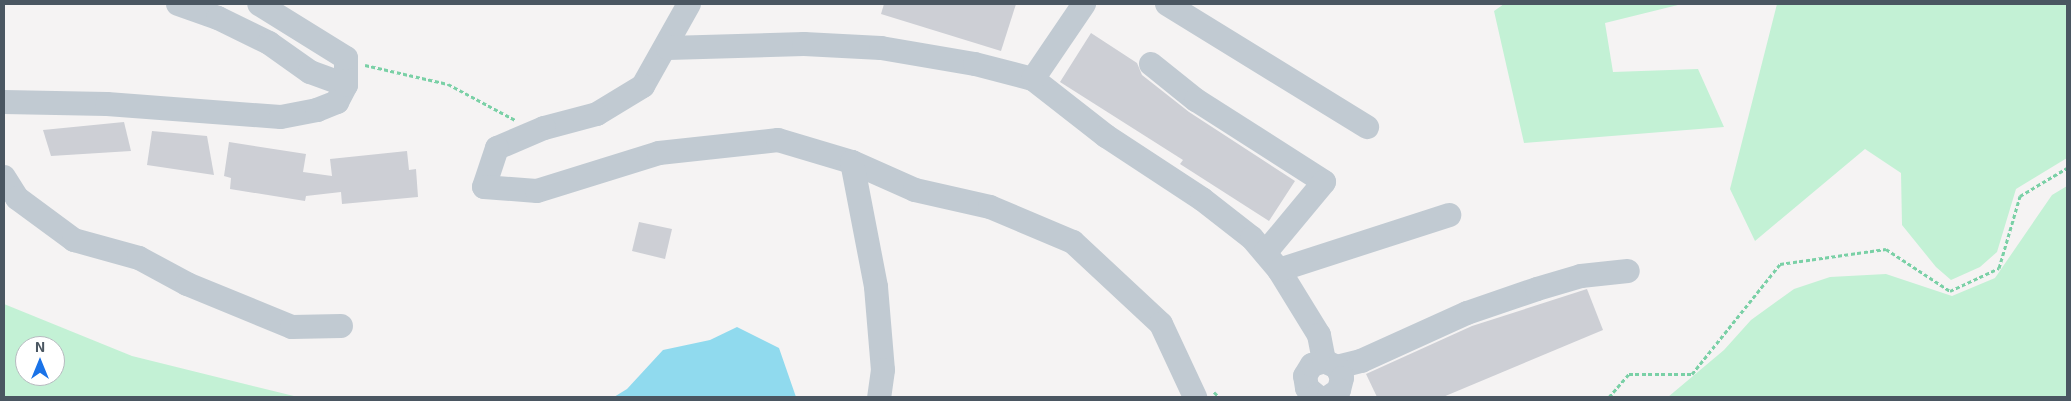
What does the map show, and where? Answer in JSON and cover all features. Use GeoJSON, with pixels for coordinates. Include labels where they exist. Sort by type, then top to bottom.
{"type":"FeatureCollection","features":[{"type":"Feature","properties":{"kind":"street"},"geometry":{"type":"LineString","coordinates":[[178,4],[218,18],[268,43],[310,72],[346,85]]}},
{"type":"Feature","properties":{"kind":"street"},"geometry":{"type":"LineString","coordinates":[[4,102],[107,104],[281,116],[318,110],[337,102],[346,85],[346,58],[259,4]]}},
{"type":"Feature","properties":{"kind":"street"},"geometry":{"type":"LineString","coordinates":[[689,4],[668,48],[644,86],[597,114],[544,128],[497,148],[484,187],[537,191],[658,152],[778,140],[852,162],[914,190],[990,207],[1073,242],[1161,324],[1195,397]]}},
{"type":"Feature","properties":{"kind":"street"},"geometry":{"type":"LineString","coordinates":[[1034,79],[1084,4]]}},
{"type":"Feature","properties":{"kind":"street"},"geometry":{"type":"LineString","coordinates":[[1167,4],[1367,126]]}},
{"type":"Feature","properties":{"kind":"street"},"geometry":{"type":"LineString","coordinates":[[668,48],[804,44],[881,48],[1034,79],[1106,136],[1202,199],[1272,262],[1319,335],[1330,364],[1341,384],[1329,397]]}},
{"type":"Feature","properties":{"kind":"street"},"geometry":{"type":"LineString","coordinates":[[1151,64],[1196,100],[1324,182],[1272,262]]}},
{"type":"Feature","properties":{"kind":"street"},"geometry":{"type":"LineString","coordinates":[[852,162],[876,287],[883,370],[879,397]]}},
{"type":"Feature","properties":{"kind":"street"},"geometry":{"type":"LineString","coordinates":[[4,177],[17,198],[74,240],[140,258],[187,284],[292,327],[341,326]]}},
{"type":"Feature","properties":{"kind":"street"},"geometry":{"type":"LineString","coordinates":[[1272,262],[1449,214]]}},
{"type":"Feature","properties":{"kind":"street"},"geometry":{"type":"LineString","coordinates":[[1318,397],[1307,388],[1305,376],[1312,365],[1361,362],[1467,313],[1581,276],[1628,271]]}},
{"type":"Feature","properties":{"kind":"path"},"geometry":{"type":"LineString","coordinates":[[346,58],[383,72],[448,84],[520,123],[544,128]]}},
{"type":"Feature","properties":{"kind":"path"},"geometry":{"type":"LineString","coordinates":[[1609,397],[1629,374],[1692,374],[1780,264],[1886,249],[1950,290],[1999,268],[2020,196],[2067,168]]}},
{"type":"Feature","properties":{"kind":"green space"},"geometry":{"type":"Polygon","coordinates":[[[1504,4],[1682,4],[1605,23],[1613,72],[1698,69],[1724,127],[1524,143],[1494,11],[1504,4]]]}},
{"type":"Feature","properties":{"kind":"green space"},"geometry":{"type":"Polygon","coordinates":[[[1777,4],[2067,4],[2067,158],[2016,189],[1997,252],[1980,267],[1951,280],[1936,267],[1902,225],[1901,173],[1865,149],[1755,241],[1730,189],[1777,4]]]}},
{"type":"Feature","properties":{"kind":"green space"},"geometry":{"type":"Polygon","coordinates":[[[2067,186],[2067,397],[1668,397],[1724,350],[1751,320],[1794,289],[1830,277],[1886,274],[1952,296],[1995,278],[2052,195],[2067,186]]]}},
{"type":"Feature","properties":{"kind":"green space"},"geometry":{"type":"Polygon","coordinates":[[[4,304],[132,356],[298,397],[4,397],[4,304]]]}},
{"type":"Feature","properties":{"kind":"water"},"geometry":{"type":"Polygon","coordinates":[[[737,327],[779,348],[796,397],[614,397],[627,389],[663,350],[710,340],[737,327]]]}},
{"type":"Feature","properties":{"kind":"building"},"geometry":{"type":"Polygon","coordinates":[[[884,4],[1016,4],[1001,51],[881,14],[884,4]]]}},
{"type":"Feature","properties":{"kind":"building"},"geometry":{"type":"Polygon","coordinates":[[[1091,33],[1137,63],[1142,75],[1189,112],[1295,181],[1269,221],[1180,164],[1183,160],[1060,82],[1091,33]]]}},
{"type":"Feature","properties":{"kind":"building"},"geometry":{"type":"Polygon","coordinates":[[[124,122],[131,151],[51,156],[43,130],[124,122]]]}},
{"type":"Feature","properties":{"kind":"building"},"geometry":{"type":"Polygon","coordinates":[[[152,131],[207,136],[214,175],[147,165],[152,131]]]}},
{"type":"Feature","properties":{"kind":"building"},"geometry":{"type":"Polygon","coordinates":[[[229,142],[306,154],[303,172],[332,176],[330,159],[407,151],[409,170],[416,169],[418,197],[342,204],[341,192],[306,196],[305,201],[230,189],[231,178],[224,176],[229,142]]]}},
{"type":"Feature","properties":{"kind":"building"},"geometry":{"type":"Polygon","coordinates":[[[639,222],[672,229],[665,259],[632,251],[639,222]]]}},
{"type":"Feature","properties":{"kind":"building"},"geometry":{"type":"Polygon","coordinates":[[[1587,289],[1603,330],[1443,397],[1377,397],[1366,374],[1472,326],[1587,289]]]}}]}
